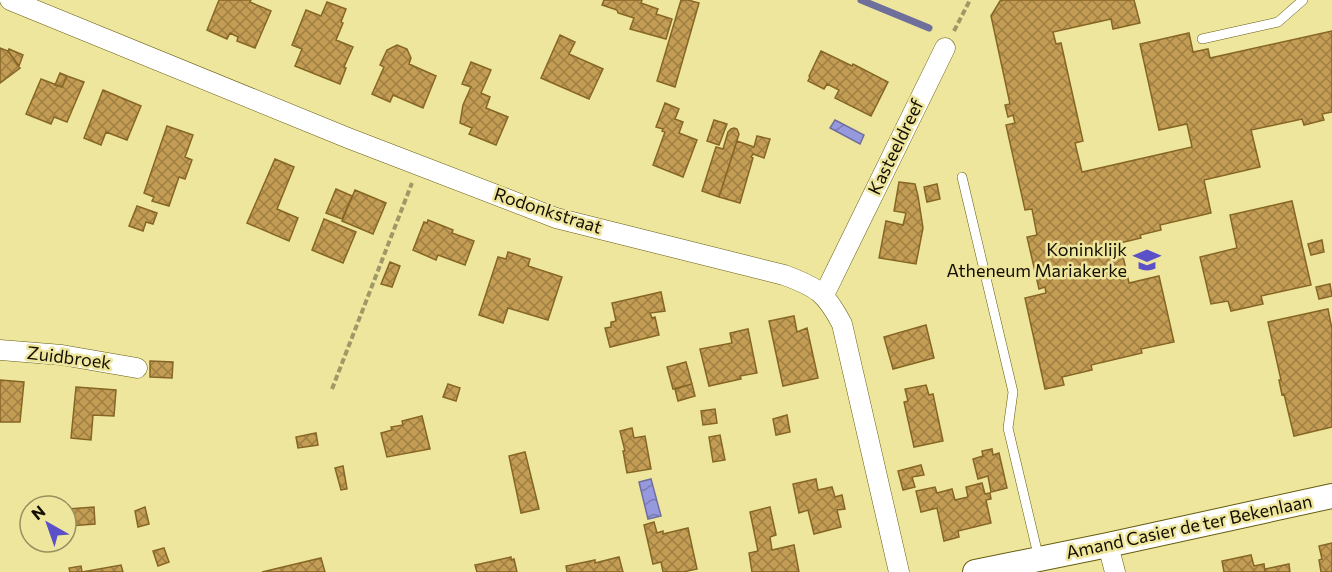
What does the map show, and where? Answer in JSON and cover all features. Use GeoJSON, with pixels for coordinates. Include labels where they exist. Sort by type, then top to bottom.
{"type":"FeatureCollection","features":[{"type":"Feature","properties":{"kind":"street","name":"Rodonkstraat"},"geometry":{"type":"LineString","coordinates":[[10,0],[348,138],[556,218],[804,282],[824,295],[842,324],[899,572]]}},
{"type":"Feature","properties":{"kind":"street","name":"Kasteeldreef"},"geometry":{"type":"LineString","coordinates":[[824,295],[945,48]]}},
{"type":"Feature","properties":{"kind":"street","name":"Zuidbroek"},"geometry":{"type":"LineString","coordinates":[[0,350],[62,355],[137,368]]}},
{"type":"Feature","properties":{"kind":"street","name":"Amand Casier de ter Bekenlaan"},"geometry":{"type":"LineString","coordinates":[[975,572],[1332,496]]}},
{"type":"Feature","properties":{"kind":"street"},"geometry":{"type":"LineString","coordinates":[[1108,545],[1115,572]]}},
{"type":"Feature","properties":{"kind":"lane"},"geometry":{"type":"LineString","coordinates":[[1202,39],[1278,22],[1303,0]]}},
{"type":"Feature","properties":{"kind":"lane"},"geometry":{"type":"LineString","coordinates":[[962,177],[1013,392],[1008,428],[1038,559]]}},
{"type":"Feature","properties":{"kind":"path"},"geometry":{"type":"LineString","coordinates":[[945,48],[970,0]]}},
{"type":"Feature","properties":{"kind":"path"},"geometry":{"type":"LineString","coordinates":[[332,389],[419,165]]}},
{"type":"Feature","properties":{"kind":"water"},"geometry":{"type":"Polygon","coordinates":[[[835,120],[864,135],[860,144],[830,128],[835,120]]]}},
{"type":"Feature","properties":{"kind":"water"},"geometry":{"type":"Polygon","coordinates":[[[651,479],[661,516],[648,519],[639,482],[651,479]]]}},
{"type":"Feature","properties":{"kind":"building"},"geometry":{"type":"Polygon","coordinates":[[[219,0],[251,0],[250,2],[271,11],[255,48],[237,41],[238,37],[230,33],[227,39],[207,30],[219,0]]]}},
{"type":"Feature","properties":{"kind":"building"},"geometry":{"type":"Polygon","coordinates":[[[604,0],[642,0],[641,3],[658,9],[656,14],[672,19],[666,39],[630,29],[634,18],[602,5],[604,0]]]}},
{"type":"Feature","properties":{"kind":"building"},"geometry":{"type":"Polygon","coordinates":[[[681,0],[699,3],[675,87],[657,81],[681,0]]]}},
{"type":"Feature","properties":{"kind":"building"},"geometry":{"type":"Polygon","coordinates":[[[1134,0],[1140,23],[1113,29],[1111,19],[1053,32],[1056,44],[1061,43],[1083,141],[1075,143],[1082,172],[1192,147],[1187,124],[1159,130],[1140,44],[1189,33],[1193,52],[1208,49],[1210,58],[1332,31],[1332,112],[1322,114],[1324,120],[1304,125],[1302,119],[1251,130],[1260,167],[1204,180],[1211,213],[1160,225],[1161,230],[1120,243],[1129,283],[1159,276],[1174,342],[1141,349],[1142,353],[1091,365],[1092,370],[1062,377],[1064,385],[1045,389],[1025,298],[1046,293],[1045,287],[1039,289],[1027,237],[1037,235],[1032,209],[1025,210],[1006,125],[1015,123],[1013,115],[1008,117],[1005,105],[1010,104],[991,16],[1000,1],[1134,0]]]}},
{"type":"Feature","properties":{"kind":"building"},"geometry":{"type":"Polygon","coordinates":[[[327,2],[346,9],[336,40],[353,47],[344,67],[346,68],[340,84],[295,66],[302,49],[292,45],[306,10],[321,16],[327,2]]]}},
{"type":"Feature","properties":{"kind":"building"},"geometry":{"type":"Polygon","coordinates":[[[560,35],[575,42],[569,54],[603,69],[589,99],[541,78],[560,35]]]}},
{"type":"Feature","properties":{"kind":"building"},"geometry":{"type":"Polygon","coordinates":[[[397,45],[407,49],[411,58],[409,64],[436,76],[423,108],[393,95],[390,102],[372,94],[384,67],[380,65],[387,50],[397,45]]]}},
{"type":"Feature","properties":{"kind":"building"},"geometry":{"type":"Polygon","coordinates":[[[0,48],[8,51],[20,68],[0,83],[0,48]]]}},
{"type":"Feature","properties":{"kind":"building"},"geometry":{"type":"Polygon","coordinates":[[[9,49],[23,55],[19,66],[8,51],[9,49]]]}},
{"type":"Feature","properties":{"kind":"building"},"geometry":{"type":"Polygon","coordinates":[[[821,51],[888,82],[871,116],[835,98],[839,90],[827,84],[824,89],[808,81],[821,51]]]}},
{"type":"Feature","properties":{"kind":"building"},"geometry":{"type":"Polygon","coordinates":[[[471,62],[491,70],[481,93],[490,97],[486,108],[508,117],[496,145],[469,134],[472,128],[460,123],[463,105],[471,87],[462,84],[471,62]]]}},
{"type":"Feature","properties":{"kind":"building"},"geometry":{"type":"Polygon","coordinates":[[[60,73],[67,76],[62,87],[55,85],[60,73]]]}},
{"type":"Feature","properties":{"kind":"building"},"geometry":{"type":"Polygon","coordinates":[[[67,76],[84,82],[67,122],[54,117],[51,124],[26,114],[41,79],[62,87],[67,76]]]}},
{"type":"Feature","properties":{"kind":"building"},"geometry":{"type":"Polygon","coordinates":[[[103,90],[141,106],[127,140],[106,132],[101,145],[84,138],[103,90]]]}},
{"type":"Feature","properties":{"kind":"building"},"geometry":{"type":"Polygon","coordinates":[[[665,103],[679,109],[675,119],[683,122],[679,133],[697,140],[683,177],[653,165],[665,132],[656,127],[665,103]]]}},
{"type":"Feature","properties":{"kind":"building"},"geometry":{"type":"Polygon","coordinates":[[[714,120],[727,124],[719,145],[707,141],[714,120]]]}},
{"type":"Feature","properties":{"kind":"building"},"geometry":{"type":"Polygon","coordinates":[[[167,126],[193,135],[185,157],[192,160],[185,179],[179,177],[169,206],[152,201],[154,197],[144,193],[167,126]]]}},
{"type":"Feature","properties":{"kind":"building"},"geometry":{"type":"Polygon","coordinates":[[[734,128],[739,134],[719,197],[702,191],[716,147],[723,149],[728,132],[734,128]]]}},
{"type":"Feature","properties":{"kind":"building"},"geometry":{"type":"Polygon","coordinates":[[[757,136],[770,139],[764,158],[753,154],[751,157],[753,158],[740,203],[719,197],[737,141],[754,147],[757,136]]]}},
{"type":"Feature","properties":{"kind":"building"},"geometry":{"type":"Polygon","coordinates":[[[275,159],[294,167],[277,209],[298,218],[289,241],[247,223],[275,159]]]}},
{"type":"Feature","properties":{"kind":"building"},"geometry":{"type":"Polygon","coordinates":[[[899,182],[915,184],[918,196],[923,228],[916,264],[879,258],[886,221],[903,225],[906,213],[894,211],[899,182]]]}},
{"type":"Feature","properties":{"kind":"building"},"geometry":{"type":"Polygon","coordinates":[[[937,184],[940,199],[927,202],[924,187],[937,184]]]}},
{"type":"Feature","properties":{"kind":"building"},"geometry":{"type":"Polygon","coordinates":[[[336,189],[352,196],[342,219],[326,213],[336,189]]]}},
{"type":"Feature","properties":{"kind":"building"},"geometry":{"type":"Polygon","coordinates":[[[355,190],[386,203],[373,234],[342,221],[355,190]]]}},
{"type":"Feature","properties":{"kind":"building"},"geometry":{"type":"Polygon","coordinates":[[[1292,201],[1311,285],[1261,296],[1263,304],[1231,311],[1228,301],[1211,304],[1200,257],[1237,248],[1230,215],[1292,201]]]}},
{"type":"Feature","properties":{"kind":"building"},"geometry":{"type":"Polygon","coordinates":[[[137,206],[157,213],[153,224],[146,222],[143,231],[129,226],[137,206]]]}},
{"type":"Feature","properties":{"kind":"building"},"geometry":{"type":"Polygon","coordinates":[[[324,219],[356,232],[343,263],[312,250],[324,219]]]}},
{"type":"Feature","properties":{"kind":"building"},"geometry":{"type":"Polygon","coordinates":[[[428,220],[453,230],[452,233],[474,241],[465,265],[438,255],[436,260],[413,250],[424,222],[427,223],[428,220]]]}},
{"type":"Feature","properties":{"kind":"building"},"geometry":{"type":"Polygon","coordinates":[[[1322,240],[1324,252],[1311,255],[1308,244],[1322,240]]]}},
{"type":"Feature","properties":{"kind":"building"},"geometry":{"type":"Polygon","coordinates":[[[508,252],[530,259],[528,266],[562,277],[548,320],[508,308],[503,323],[479,315],[498,257],[506,259],[508,252]]]}},
{"type":"Feature","properties":{"kind":"building"},"geometry":{"type":"Polygon","coordinates":[[[390,262],[400,266],[392,287],[381,284],[390,262]]]}},
{"type":"Feature","properties":{"kind":"building"},"geometry":{"type":"Polygon","coordinates":[[[1330,284],[1332,296],[1319,299],[1316,287],[1330,284]]]}},
{"type":"Feature","properties":{"kind":"building"},"geometry":{"type":"Polygon","coordinates":[[[661,292],[665,311],[650,313],[652,318],[655,317],[659,335],[610,347],[605,328],[611,327],[611,322],[616,321],[612,303],[661,292]]]}},
{"type":"Feature","properties":{"kind":"building"},"geometry":{"type":"Polygon","coordinates":[[[1328,309],[1332,329],[1332,427],[1294,436],[1284,394],[1282,395],[1279,380],[1281,380],[1268,322],[1328,309]]]}},
{"type":"Feature","properties":{"kind":"building"},"geometry":{"type":"Polygon","coordinates":[[[794,316],[797,332],[807,328],[818,378],[783,386],[769,321],[794,316]]]}},
{"type":"Feature","properties":{"kind":"building"},"geometry":{"type":"Polygon","coordinates":[[[926,325],[934,358],[893,369],[884,337],[926,325]]]}},
{"type":"Feature","properties":{"kind":"building"},"geometry":{"type":"Polygon","coordinates":[[[748,329],[757,373],[709,386],[700,349],[732,343],[730,333],[748,329]]]}},
{"type":"Feature","properties":{"kind":"building"},"geometry":{"type":"Polygon","coordinates":[[[150,361],[173,362],[172,378],[150,377],[150,361]]]}},
{"type":"Feature","properties":{"kind":"building"},"geometry":{"type":"Polygon","coordinates":[[[686,362],[692,384],[673,389],[667,367],[686,362]]]}},
{"type":"Feature","properties":{"kind":"building"},"geometry":{"type":"Polygon","coordinates":[[[0,380],[24,382],[20,422],[0,422],[0,380]]]}},
{"type":"Feature","properties":{"kind":"building"},"geometry":{"type":"Polygon","coordinates":[[[448,384],[460,388],[456,401],[443,397],[448,384]]]}},
{"type":"Feature","properties":{"kind":"building"},"geometry":{"type":"Polygon","coordinates":[[[692,384],[695,396],[678,401],[675,389],[692,384]]]}},
{"type":"Feature","properties":{"kind":"building"},"geometry":{"type":"Polygon","coordinates":[[[926,385],[929,395],[933,394],[943,441],[914,447],[904,402],[908,401],[905,389],[926,385]]]}},
{"type":"Feature","properties":{"kind":"building"},"geometry":{"type":"Polygon","coordinates":[[[76,387],[116,390],[114,416],[93,415],[91,440],[71,438],[76,387]]]}},
{"type":"Feature","properties":{"kind":"building"},"geometry":{"type":"Polygon","coordinates":[[[715,409],[717,423],[703,425],[701,411],[715,409]]]}},
{"type":"Feature","properties":{"kind":"building"},"geometry":{"type":"Polygon","coordinates":[[[787,415],[790,432],[776,435],[773,419],[787,415]]]}},
{"type":"Feature","properties":{"kind":"building"},"geometry":{"type":"Polygon","coordinates":[[[422,416],[430,449],[387,457],[381,433],[392,430],[391,427],[403,425],[402,421],[422,416]]]}},
{"type":"Feature","properties":{"kind":"building"},"geometry":{"type":"Polygon","coordinates":[[[632,428],[634,438],[645,436],[651,469],[627,473],[620,431],[632,428]]]}},
{"type":"Feature","properties":{"kind":"building"},"geometry":{"type":"Polygon","coordinates":[[[316,433],[318,445],[298,448],[296,437],[316,433]]]}},
{"type":"Feature","properties":{"kind":"building"},"geometry":{"type":"Polygon","coordinates":[[[720,435],[725,460],[713,462],[709,437],[720,435]]]}},
{"type":"Feature","properties":{"kind":"building"},"geometry":{"type":"Polygon","coordinates":[[[992,449],[993,455],[999,453],[1007,488],[991,492],[988,476],[978,479],[973,459],[983,456],[982,451],[992,449]]]}},
{"type":"Feature","properties":{"kind":"building"},"geometry":{"type":"Polygon","coordinates":[[[525,452],[539,509],[521,513],[509,456],[525,452]]]}},
{"type":"Feature","properties":{"kind":"building"},"geometry":{"type":"Polygon","coordinates":[[[921,465],[924,475],[912,477],[915,487],[903,490],[898,471],[921,465]]]}},
{"type":"Feature","properties":{"kind":"building"},"geometry":{"type":"Polygon","coordinates":[[[343,466],[347,489],[341,490],[335,468],[343,466]]]}},
{"type":"Feature","properties":{"kind":"building"},"geometry":{"type":"Polygon","coordinates":[[[816,479],[818,490],[832,487],[835,497],[842,495],[845,509],[837,510],[841,527],[814,534],[808,510],[799,513],[793,484],[816,479]]]}},
{"type":"Feature","properties":{"kind":"building"},"geometry":{"type":"Polygon","coordinates":[[[982,483],[985,494],[990,493],[991,499],[986,500],[991,523],[958,531],[959,537],[944,541],[937,508],[921,512],[916,491],[935,487],[937,493],[952,489],[955,500],[968,497],[966,487],[982,483]]]}},
{"type":"Feature","properties":{"kind":"building"},"geometry":{"type":"Polygon","coordinates":[[[94,507],[95,524],[78,525],[78,508],[94,507]]]}},
{"type":"Feature","properties":{"kind":"building"},"geometry":{"type":"Polygon","coordinates":[[[145,507],[149,524],[138,527],[135,511],[145,507]]]}},
{"type":"Feature","properties":{"kind":"building"},"geometry":{"type":"Polygon","coordinates":[[[770,507],[776,535],[770,537],[772,550],[794,545],[799,572],[752,572],[749,553],[758,551],[750,512],[770,507]]]}},
{"type":"Feature","properties":{"kind":"building"},"geometry":{"type":"Polygon","coordinates":[[[654,522],[657,533],[663,531],[663,534],[688,528],[697,569],[663,572],[661,562],[653,564],[644,525],[654,522]]]}},
{"type":"Feature","properties":{"kind":"building"},"geometry":{"type":"Polygon","coordinates":[[[1332,543],[1332,572],[1321,572],[1319,560],[1322,559],[1319,546],[1332,543]]]}},
{"type":"Feature","properties":{"kind":"building"},"geometry":{"type":"Polygon","coordinates":[[[164,548],[169,562],[158,566],[153,551],[164,548]]]}},
{"type":"Feature","properties":{"kind":"building"},"geometry":{"type":"Polygon","coordinates":[[[1251,555],[1254,566],[1264,564],[1265,572],[1224,572],[1222,561],[1251,555]]]}},
{"type":"Feature","properties":{"kind":"building"},"geometry":{"type":"Polygon","coordinates":[[[511,557],[511,560],[514,559],[517,572],[477,572],[475,565],[511,557]]]}},
{"type":"Feature","properties":{"kind":"building"},"geometry":{"type":"Polygon","coordinates":[[[619,557],[623,572],[567,572],[566,566],[595,560],[595,563],[619,557]]]}},
{"type":"Feature","properties":{"kind":"building"},"geometry":{"type":"Polygon","coordinates":[[[321,558],[325,572],[262,572],[321,558]]]}},
{"type":"Feature","properties":{"kind":"building"},"geometry":{"type":"Polygon","coordinates":[[[1289,564],[1290,572],[1265,572],[1265,569],[1289,564]]]}},
{"type":"Feature","properties":{"kind":"building"},"geometry":{"type":"Polygon","coordinates":[[[121,565],[123,572],[82,572],[121,565]]]}},
{"type":"Feature","properties":{"kind":"building"},"geometry":{"type":"Polygon","coordinates":[[[81,566],[82,572],[70,572],[69,568],[81,566]]]}},
{"type":"Feature","properties":{"kind":"waterway"},"geometry":{"type":"LineString","coordinates":[[861,0],[929,28]]}},
{"type":"Feature","properties":{"kind":"place","name":"Koninklijk Atheneum Mariakerke"},"geometry":{"type":"Point","coordinates":[1147,260]}}]}
